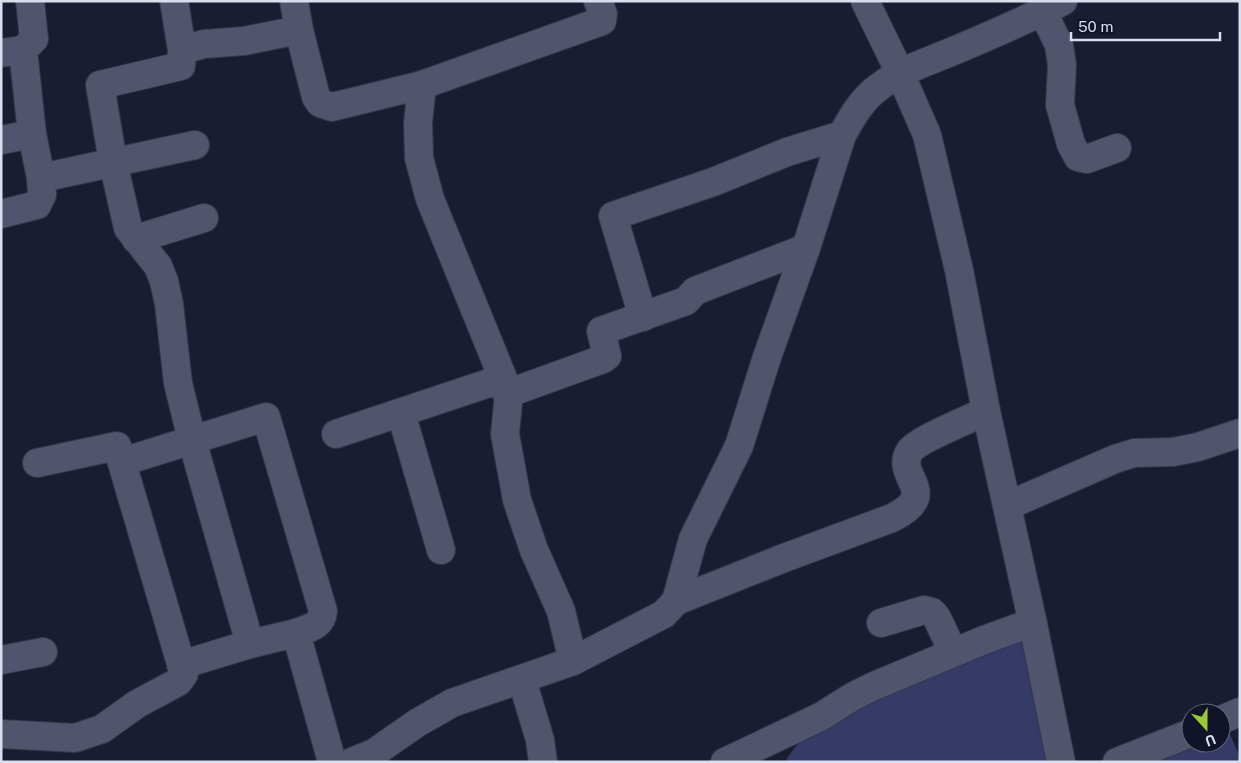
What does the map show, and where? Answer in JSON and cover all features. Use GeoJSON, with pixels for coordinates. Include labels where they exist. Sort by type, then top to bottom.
{"type":"FeatureCollection","features":[{"type":"Feature","properties":{"kind":"street"},"geometry":{"type":"LineString","coordinates":[[1,214],[37,205],[42,195],[41,178],[32,134],[12,52],[34,39],[30,1]]}},
{"type":"Feature","properties":{"kind":"street"},"geometry":{"type":"LineString","coordinates":[[174,1],[182,50],[181,66],[100,84],[113,162],[128,228],[158,266],[164,281],[178,382],[192,440],[250,644]]}},
{"type":"Feature","properties":{"kind":"street"},"geometry":{"type":"LineString","coordinates":[[294,1],[299,30],[316,97],[320,103],[332,107],[422,85],[602,22],[603,14],[598,1]]}},
{"type":"Feature","properties":{"kind":"street"},"geometry":{"type":"LineString","coordinates":[[865,1],[900,73],[927,135],[959,270],[986,411],[1008,506],[1061,762]]}},
{"type":"Feature","properties":{"kind":"street"},"geometry":{"type":"LineString","coordinates":[[676,601],[693,540],[739,446],[766,357],[806,248],[842,135],[863,101],[878,87],[900,73],[1053,7],[1062,65],[1060,105],[1071,144],[1078,157],[1087,159],[1117,148]]}},
{"type":"Feature","properties":{"kind":"street"},"geometry":{"type":"LineString","coordinates":[[182,50],[204,44],[244,41],[299,30]]}},
{"type":"Feature","properties":{"kind":"street"},"geometry":{"type":"LineString","coordinates":[[422,85],[418,123],[419,158],[430,199],[509,394],[505,434],[517,500],[534,550],[561,611],[573,661]]}},
{"type":"Feature","properties":{"kind":"street"},"geometry":{"type":"LineString","coordinates":[[1,140],[32,134]]}},
{"type":"Feature","properties":{"kind":"street"},"geometry":{"type":"LineString","coordinates":[[643,317],[613,216],[713,182],[787,152],[842,135]]}},
{"type":"Feature","properties":{"kind":"street"},"geometry":{"type":"LineString","coordinates":[[41,178],[196,144]]}},
{"type":"Feature","properties":{"kind":"street"},"geometry":{"type":"LineString","coordinates":[[136,239],[204,218]]}},
{"type":"Feature","properties":{"kind":"street"},"geometry":{"type":"LineString","coordinates":[[509,394],[603,359],[607,356],[601,331],[686,301],[695,291],[806,248]]}},
{"type":"Feature","properties":{"kind":"street"},"geometry":{"type":"LineString","coordinates":[[336,434],[495,381],[509,394]]}},
{"type":"Feature","properties":{"kind":"street"},"geometry":{"type":"LineString","coordinates":[[368,759],[417,723],[452,703],[573,661],[664,614],[676,601],[905,512],[914,503],[916,493],[907,463],[912,448],[986,411]]}},
{"type":"Feature","properties":{"kind":"street"},"geometry":{"type":"LineString","coordinates":[[401,413],[441,550]]}},
{"type":"Feature","properties":{"kind":"street"},"geometry":{"type":"LineString","coordinates":[[122,462],[266,417],[323,611],[319,624],[296,633],[250,644],[181,665]]}},
{"type":"Feature","properties":{"kind":"street"},"geometry":{"type":"LineString","coordinates":[[1008,506],[1115,459],[1134,453],[1173,452],[1198,447],[1240,433]]}},
{"type":"Feature","properties":{"kind":"street"},"geometry":{"type":"LineString","coordinates":[[1,734],[75,738],[102,730],[137,704],[178,682],[184,674],[117,446],[37,463]]}},
{"type":"Feature","properties":{"kind":"street"},"geometry":{"type":"LineString","coordinates":[[881,624],[924,610],[932,612],[937,618],[953,652]]}},
{"type":"Feature","properties":{"kind":"street"},"geometry":{"type":"LineString","coordinates":[[725,762],[768,752],[857,694],[953,652],[1008,631],[1033,624]]}},
{"type":"Feature","properties":{"kind":"street"},"geometry":{"type":"LineString","coordinates":[[296,633],[332,762]]}},
{"type":"Feature","properties":{"kind":"street"},"geometry":{"type":"LineString","coordinates":[[1,660],[43,652]]}},
{"type":"Feature","properties":{"kind":"street"},"geometry":{"type":"LineString","coordinates":[[522,680],[540,740],[542,762]]}},
{"type":"Feature","properties":{"kind":"street"},"geometry":{"type":"LineString","coordinates":[[1117,762],[1181,737]]}},
{"type":"Feature","properties":{"kind":"shaded area"},"geometry":{"type":"Polygon","coordinates":[[[1027,635],[1053,762],[787,762],[787,758],[800,741],[839,715],[1027,635]]]}},
{"type":"Feature","properties":{"kind":"shaded area"},"geometry":{"type":"Polygon","coordinates":[[[1231,736],[1240,757],[1240,762],[1130,762],[1181,746],[1181,753],[1231,753],[1231,736]]]}}]}
